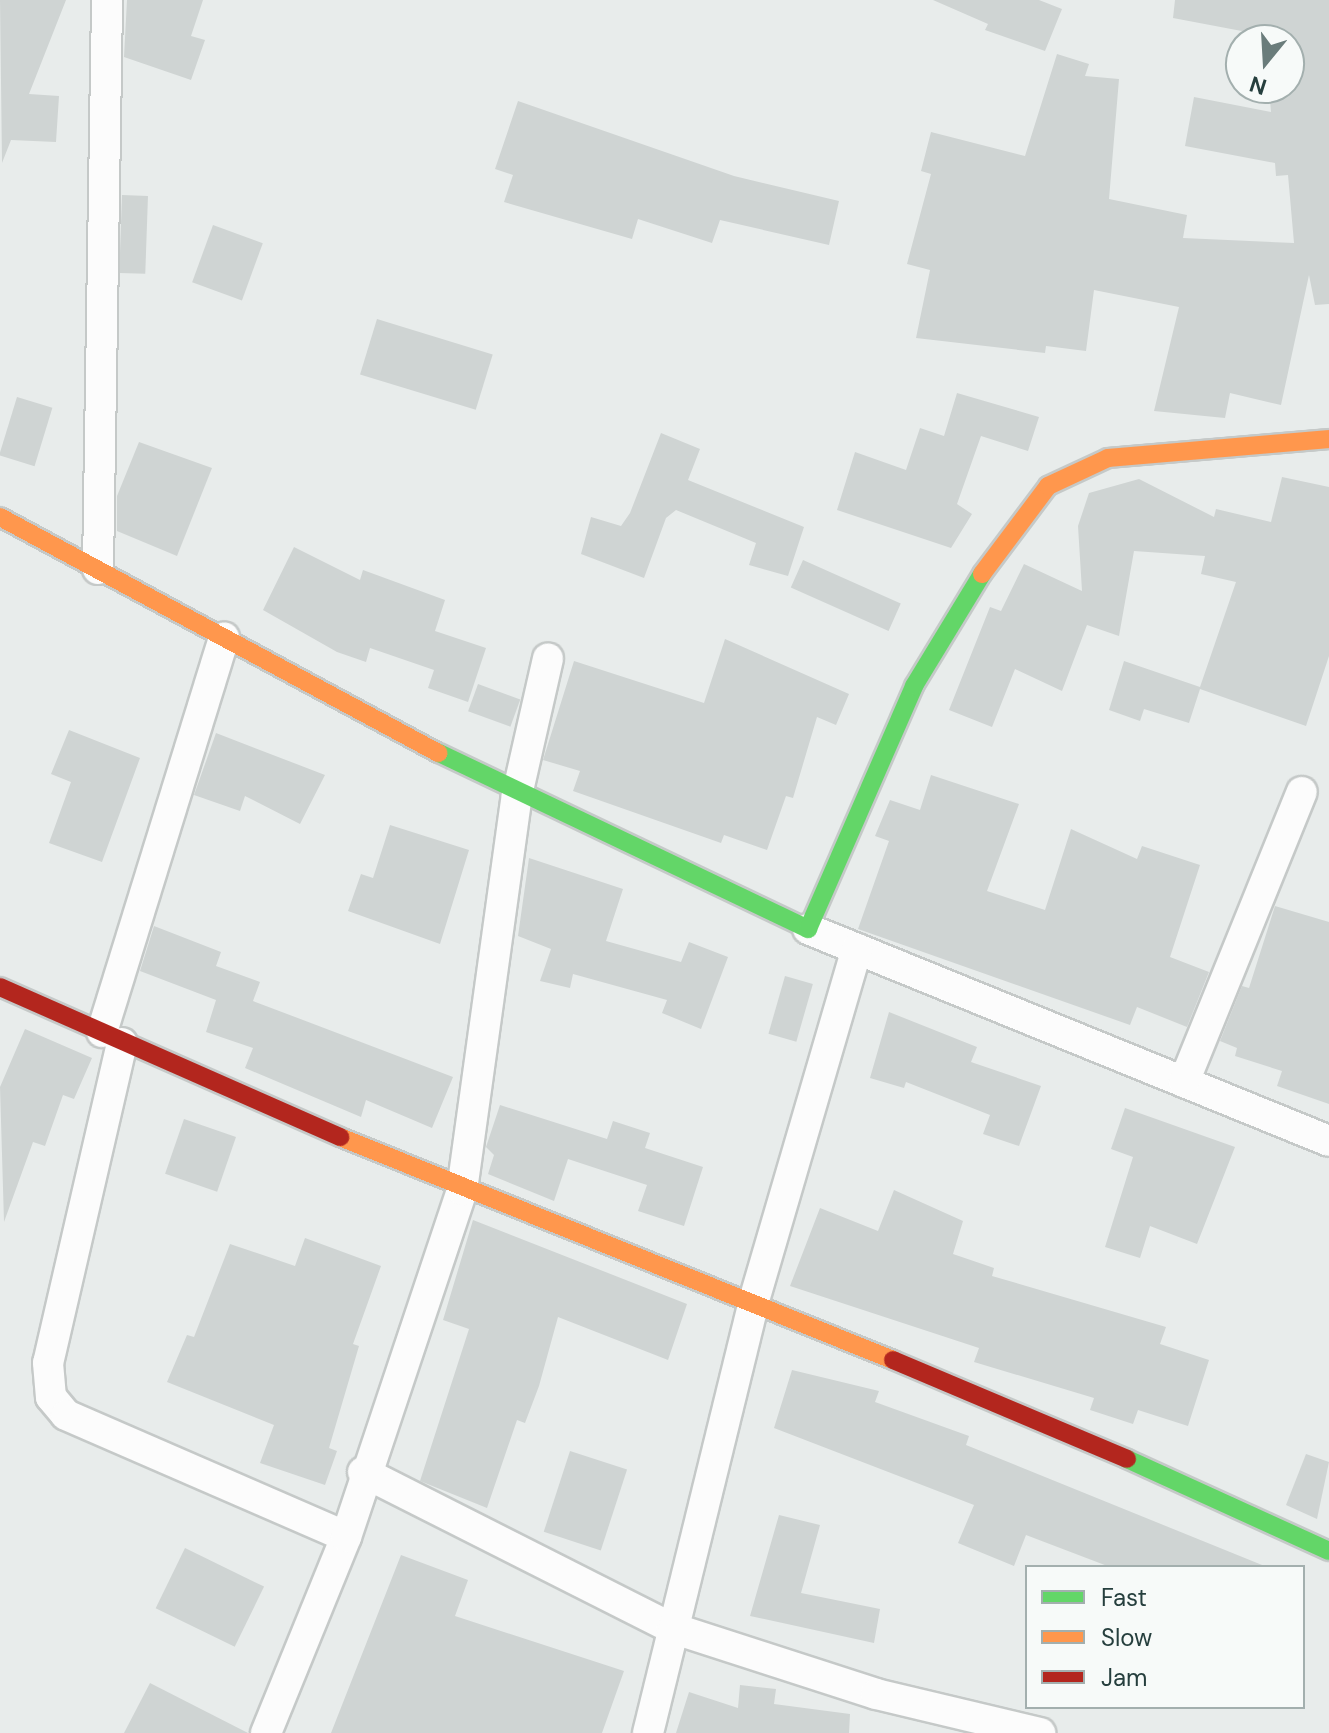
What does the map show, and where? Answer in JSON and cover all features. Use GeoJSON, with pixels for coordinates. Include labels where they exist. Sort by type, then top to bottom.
{"type":"FeatureCollection","features":[{"type":"Feature","properties":{"kind":"street"},"geometry":{"type":"LineString","coordinates":[[98,569],[107,0]]}},
{"type":"Feature","properties":{"kind":"street"},"geometry":{"type":"LineString","coordinates":[[808,929],[914,686],[997,549],[1048,486],[1108,458],[1329,439]]}},
{"type":"Feature","properties":{"kind":"street"},"geometry":{"type":"LineString","coordinates":[[0,517],[517,795],[808,929],[1329,1141]]}},
{"type":"Feature","properties":{"kind":"street"},"geometry":{"type":"LineString","coordinates":[[224,637],[112,1037],[48,1363],[51,1397],[66,1415],[346,1537]]}},
{"type":"Feature","properties":{"kind":"street"},"geometry":{"type":"LineString","coordinates":[[266,1733],[346,1537],[363,1472],[462,1190],[517,795],[548,658]]}},
{"type":"Feature","properties":{"kind":"street"},"geometry":{"type":"LineString","coordinates":[[1184,1082],[1302,792]]}},
{"type":"Feature","properties":{"kind":"street"},"geometry":{"type":"LineString","coordinates":[[648,1733],[753,1304],[857,949]]}},
{"type":"Feature","properties":{"kind":"street"},"geometry":{"type":"LineString","coordinates":[[0,987],[462,1190],[995,1400],[1329,1551]]}},
{"type":"Feature","properties":{"kind":"street"},"geometry":{"type":"LineString","coordinates":[[363,1472],[672,1628],[876,1694],[1040,1733]]}},
{"type":"Feature","properties":{"kind":"building"},"geometry":{"type":"Polygon","coordinates":[[[0,0],[66,0],[29,94],[59,96],[56,142],[11,140],[2,163],[0,0]]]}},
{"type":"Feature","properties":{"kind":"building"},"geometry":{"type":"Polygon","coordinates":[[[127,0],[203,0],[191,36],[205,40],[191,80],[124,57],[127,0]]]}},
{"type":"Feature","properties":{"kind":"building"},"geometry":{"type":"Polygon","coordinates":[[[933,0],[1039,0],[1062,9],[1045,51],[985,30],[988,24],[933,0]]]}},
{"type":"Feature","properties":{"kind":"building"},"geometry":{"type":"Polygon","coordinates":[[[1175,0],[1329,0],[1329,304],[1315,305],[1309,275],[1281,405],[1230,393],[1225,418],[1154,411],[1179,307],[1094,290],[1086,351],[1046,346],[1045,353],[916,338],[930,270],[907,264],[931,174],[921,171],[931,132],[1025,156],[1057,54],[1089,64],[1085,76],[1119,79],[1109,199],[1187,215],[1183,238],[1294,243],[1288,175],[1276,176],[1275,163],[1185,146],[1194,97],[1271,112],[1270,104],[1305,104],[1305,24],[1225,24],[1225,28],[1173,18],[1175,0]]]}},
{"type":"Feature","properties":{"kind":"building"},"geometry":{"type":"Polygon","coordinates":[[[518,101],[734,176],[839,201],[829,245],[720,220],[712,243],[638,219],[632,239],[504,202],[513,175],[495,169],[518,101]]]}},
{"type":"Feature","properties":{"kind":"building"},"geometry":{"type":"Polygon","coordinates":[[[122,195],[148,196],[145,274],[119,273],[122,195]]]}},
{"type":"Feature","properties":{"kind":"building"},"geometry":{"type":"Polygon","coordinates":[[[213,225],[263,243],[242,300],[192,282],[213,225]]]}},
{"type":"Feature","properties":{"kind":"building"},"geometry":{"type":"Polygon","coordinates":[[[377,319],[493,354],[476,410],[360,374],[377,319]]]}},
{"type":"Feature","properties":{"kind":"building"},"geometry":{"type":"Polygon","coordinates":[[[957,393],[1039,417],[1028,451],[981,436],[957,504],[972,514],[951,548],[837,510],[855,452],[906,470],[920,428],[944,436],[957,393]]]}},
{"type":"Feature","properties":{"kind":"building"},"geometry":{"type":"Polygon","coordinates":[[[17,397],[52,408],[35,466],[0,456],[17,397]]]}},
{"type":"Feature","properties":{"kind":"building"},"geometry":{"type":"Polygon","coordinates":[[[661,433],[700,449],[688,480],[804,527],[788,576],[749,565],[756,543],[676,510],[666,518],[644,578],[581,554],[591,517],[621,526],[630,513],[661,433]]]}},
{"type":"Feature","properties":{"kind":"building"},"geometry":{"type":"Polygon","coordinates":[[[139,442],[212,468],[177,556],[117,531],[117,496],[139,442]]]}},
{"type":"Feature","properties":{"kind":"building"},"geometry":{"type":"Polygon","coordinates":[[[1282,477],[1329,487],[1329,656],[1306,726],[1200,689],[1189,723],[1144,709],[1140,721],[1109,710],[1124,661],[1200,687],[1236,582],[1201,574],[1205,556],[1134,551],[1119,636],[1087,625],[1062,691],[1015,669],[992,727],[949,710],[990,607],[1001,611],[1024,564],[1082,591],[1078,526],[1089,493],[1139,479],[1214,517],[1216,509],[1271,522],[1282,477]]]}},
{"type":"Feature","properties":{"kind":"building"},"geometry":{"type":"Polygon","coordinates":[[[294,547],[360,580],[363,570],[445,600],[435,631],[486,648],[468,702],[428,688],[434,670],[370,648],[366,662],[337,652],[263,610],[294,547]]]}},
{"type":"Feature","properties":{"kind":"building"},"geometry":{"type":"Polygon","coordinates":[[[803,560],[901,604],[889,631],[791,587],[803,560]]]}},
{"type":"Feature","properties":{"kind":"building"},"geometry":{"type":"Polygon","coordinates":[[[725,639],[849,694],[836,725],[817,717],[793,798],[786,796],[767,850],[724,835],[721,843],[573,791],[580,771],[543,760],[574,661],[704,703],[725,639]]]}},
{"type":"Feature","properties":{"kind":"building"},"geometry":{"type":"Polygon","coordinates":[[[478,684],[520,699],[510,727],[468,711],[478,684]]]}},
{"type":"Feature","properties":{"kind":"building"},"geometry":{"type":"Polygon","coordinates":[[[69,730],[140,758],[102,862],[49,843],[71,782],[51,774],[69,730]]]}},
{"type":"Feature","properties":{"kind":"building"},"geometry":{"type":"Polygon","coordinates":[[[216,733],[325,775],[300,824],[245,796],[240,811],[194,795],[216,733]]]}},
{"type":"Feature","properties":{"kind":"building"},"geometry":{"type":"Polygon","coordinates":[[[931,775],[1019,804],[987,891],[1045,910],[1071,829],[1137,859],[1142,846],[1200,865],[1170,957],[1209,972],[1187,1027],[1137,1007],[1130,1025],[858,929],[889,841],[875,836],[890,800],[920,810],[931,775]]]}},
{"type":"Feature","properties":{"kind":"building"},"geometry":{"type":"Polygon","coordinates":[[[390,825],[469,850],[440,944],[348,911],[361,874],[373,878],[390,825]]]}},
{"type":"Feature","properties":{"kind":"building"},"geometry":{"type":"Polygon","coordinates":[[[529,858],[623,889],[606,941],[681,962],[689,942],[728,957],[701,1029],[662,1013],[667,1000],[573,974],[570,988],[540,981],[551,949],[518,936],[529,858]]]}},
{"type":"Feature","properties":{"kind":"building"},"geometry":{"type":"Polygon","coordinates":[[[1275,906],[1329,922],[1329,1104],[1277,1086],[1282,1071],[1235,1056],[1237,1048],[1220,1041],[1242,986],[1249,988],[1275,906]]]}},
{"type":"Feature","properties":{"kind":"building"},"geometry":{"type":"Polygon","coordinates":[[[154,926],[221,952],[216,966],[260,982],[253,1001],[453,1077],[432,1128],[366,1100],[361,1117],[245,1068],[253,1048],[206,1032],[216,1000],[140,971],[154,926]]]}},
{"type":"Feature","properties":{"kind":"building"},"geometry":{"type":"Polygon","coordinates":[[[785,976],[813,984],[796,1042],[768,1034],[785,976]]]}},
{"type":"Feature","properties":{"kind":"building"},"geometry":{"type":"Polygon","coordinates":[[[889,1012],[977,1047],[971,1062],[1041,1086],[1019,1146],[983,1134],[990,1115],[906,1082],[904,1088],[870,1078],[889,1012]]]}},
{"type":"Feature","properties":{"kind":"building"},"geometry":{"type":"Polygon","coordinates":[[[25,1029],[92,1058],[74,1099],[63,1095],[45,1146],[33,1142],[4,1222],[0,1087],[25,1029]]]}},
{"type":"Feature","properties":{"kind":"building"},"geometry":{"type":"Polygon","coordinates":[[[500,1105],[607,1139],[613,1121],[650,1133],[645,1148],[703,1167],[684,1226],[638,1211],[647,1185],[568,1159],[554,1201],[488,1174],[494,1155],[486,1147],[500,1105]]]}},
{"type":"Feature","properties":{"kind":"building"},"geometry":{"type":"Polygon","coordinates":[[[1125,1108],[1235,1147],[1197,1244],[1150,1226],[1140,1258],[1105,1247],[1133,1157],[1111,1149],[1125,1108]]]}},
{"type":"Feature","properties":{"kind":"building"},"geometry":{"type":"Polygon","coordinates":[[[184,1119],[236,1137],[217,1192],[165,1174],[184,1119]]]}},
{"type":"Feature","properties":{"kind":"building"},"geometry":{"type":"Polygon","coordinates":[[[894,1190],[963,1221],[953,1254],[994,1268],[992,1276],[1166,1327],[1160,1344],[1209,1360],[1188,1426],[1138,1410],[1133,1424],[1090,1410],[1094,1398],[974,1362],[979,1348],[790,1286],[820,1208],[878,1231],[894,1190]]]}},
{"type":"Feature","properties":{"kind":"building"},"geometry":{"type":"Polygon","coordinates":[[[473,1220],[687,1304],[668,1360],[558,1317],[539,1386],[525,1423],[517,1420],[487,1508],[420,1481],[469,1329],[443,1320],[473,1220]]]}},
{"type":"Feature","properties":{"kind":"building"},"geometry":{"type":"Polygon","coordinates":[[[305,1238],[381,1266],[353,1344],[359,1346],[329,1448],[337,1451],[325,1485],[260,1463],[274,1425],[167,1382],[187,1335],[194,1337],[230,1244],[295,1266],[305,1238]]]}},
{"type":"Feature","properties":{"kind":"building"},"geometry":{"type":"Polygon","coordinates":[[[792,1370],[879,1391],[875,1402],[969,1436],[966,1445],[1262,1565],[1105,1565],[1026,1535],[1014,1566],[958,1543],[974,1505],[774,1428],[792,1370]]]}},
{"type":"Feature","properties":{"kind":"building"},"geometry":{"type":"Polygon","coordinates":[[[570,1451],[627,1470],[601,1550],[544,1532],[570,1451]]]}},
{"type":"Feature","properties":{"kind":"building"},"geometry":{"type":"Polygon","coordinates":[[[1306,1454],[1329,1462],[1317,1519],[1286,1505],[1306,1454]]]}},
{"type":"Feature","properties":{"kind":"building"},"geometry":{"type":"Polygon","coordinates":[[[779,1515],[820,1525],[801,1593],[880,1609],[874,1643],[750,1616],[779,1515]]]}},
{"type":"Feature","properties":{"kind":"building"},"geometry":{"type":"Polygon","coordinates":[[[185,1548],[264,1587],[235,1647],[156,1608],[185,1548]]]}},
{"type":"Feature","properties":{"kind":"building"},"geometry":{"type":"Polygon","coordinates":[[[401,1555],[468,1580],[455,1616],[624,1671],[602,1733],[331,1733],[401,1555]]]}},
{"type":"Feature","properties":{"kind":"building"},"geometry":{"type":"Polygon","coordinates":[[[150,1683],[248,1733],[124,1733],[150,1683]]]}},
{"type":"Feature","properties":{"kind":"building"},"geometry":{"type":"Polygon","coordinates":[[[740,1685],[776,1689],[774,1704],[850,1714],[849,1733],[676,1733],[689,1692],[738,1708],[740,1685]]]}},
{"type":"Feature","properties":{"kind":"traffic: fast"},"geometry":{"type":"LineString","coordinates":[[439,753],[808,929],[914,686],[982,574]]}},
{"type":"Feature","properties":{"kind":"traffic: fast"},"geometry":{"type":"LineString","coordinates":[[1127,1459],[1329,1551]]}},
{"type":"Feature","properties":{"kind":"traffic: slow"},"geometry":{"type":"LineString","coordinates":[[982,574],[1048,486],[1108,458],[1329,439]]}},
{"type":"Feature","properties":{"kind":"traffic: slow"},"geometry":{"type":"LineString","coordinates":[[0,517],[439,753]]}},
{"type":"Feature","properties":{"kind":"traffic: slow"},"geometry":{"type":"LineString","coordinates":[[340,1137],[893,1360]]}},
{"type":"Feature","properties":{"kind":"traffic: jam"},"geometry":{"type":"LineString","coordinates":[[0,987],[340,1137]]}},
{"type":"Feature","properties":{"kind":"traffic: jam"},"geometry":{"type":"LineString","coordinates":[[893,1360],[1127,1459]]}}]}
